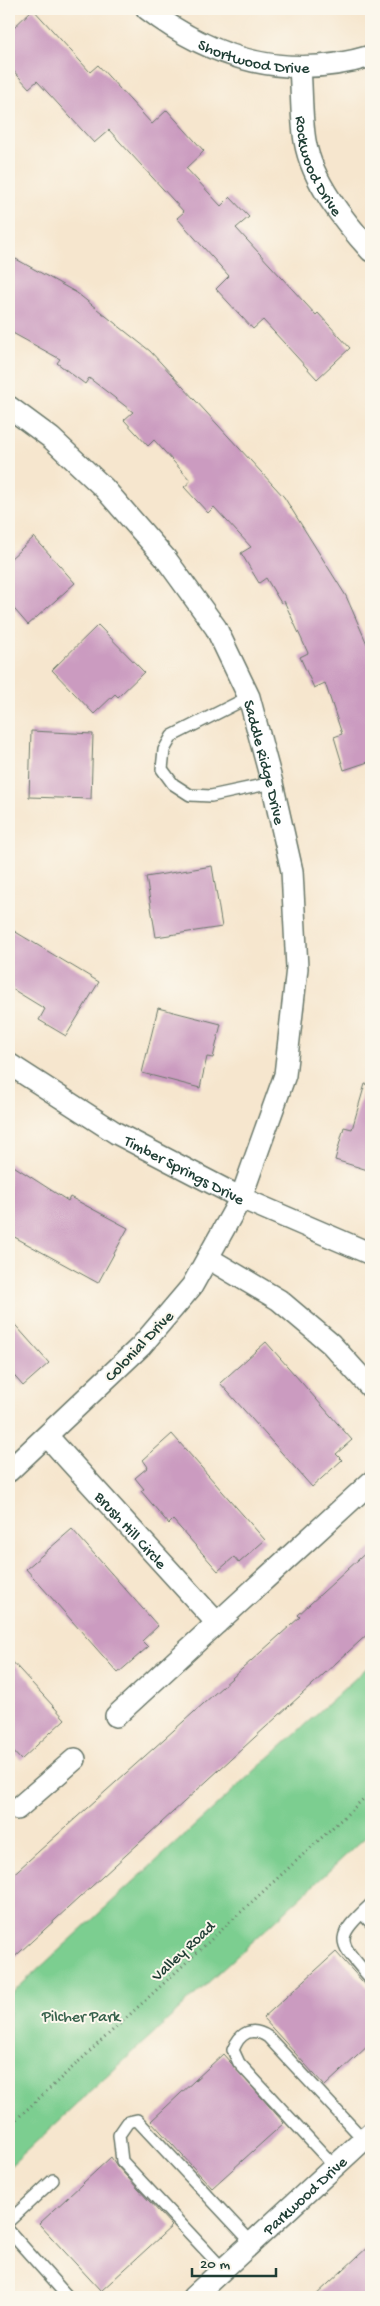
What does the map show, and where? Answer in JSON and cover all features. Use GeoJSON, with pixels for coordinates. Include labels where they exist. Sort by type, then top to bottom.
{"type":"FeatureCollection","features":[{"type":"Feature","properties":{"kind":"street","name":"Shortwood Drive"},"geometry":{"type":"LineString","coordinates":[[147,9],[170,26],[202,45],[247,61],[300,68],[371,56]]}},
{"type":"Feature","properties":{"kind":"street","name":"Rockwood Drive"},"geometry":{"type":"LineString","coordinates":[[300,68],[305,142],[322,186],[349,226],[371,251]]}},
{"type":"Feature","properties":{"kind":"street","name":"Saddle Ridge Drive"},"geometry":{"type":"LineString","coordinates":[[9,407],[51,438],[104,488],[166,559],[216,628],[249,697],[272,783],[292,871],[298,968],[285,1075],[241,1198]]}},
{"type":"Feature","properties":{"kind":"street","name":"Timber Springs Drive"},"geometry":{"type":"LineString","coordinates":[[9,1064],[116,1133],[241,1198],[371,1254]]}},
{"type":"Feature","properties":{"kind":"street","name":"Colonial Drive"},"geometry":{"type":"LineString","coordinates":[[11,1464],[47,1436],[141,1346],[192,1286],[241,1198]]}},
{"type":"Feature","properties":{"kind":"street"},"geometry":{"type":"LineString","coordinates":[[208,1258],[279,1300],[331,1344],[371,1388]]}},
{"type":"Feature","properties":{"kind":"street","name":"Brush Hill Circle"},"geometry":{"type":"LineString","coordinates":[[47,1436],[217,1623]]}},
{"type":"Feature","properties":{"kind":"street"},"geometry":{"type":"LineString","coordinates":[[116,1716],[371,1482]]}},
{"type":"Feature","properties":{"kind":"street"},"geometry":{"type":"LineString","coordinates":[[12,1808],[75,1759]]}},
{"type":"Feature","properties":{"kind":"street","name":"Parkwood Drive"},"geometry":{"type":"LineString","coordinates":[[193,2297],[368,2137]]}},
{"type":"Feature","properties":{"kind":"lane"},"geometry":{"type":"LineString","coordinates":[[249,697],[172,736],[164,750],[162,769],[173,784],[190,795],[211,796],[272,783]]}},
{"type":"Feature","properties":{"kind":"lane"},"geometry":{"type":"LineString","coordinates":[[371,1904],[344,1932],[342,1941],[346,1951],[371,1979]]}},
{"type":"Feature","properties":{"kind":"lane"},"geometry":{"type":"LineString","coordinates":[[362,1913],[371,1923]]}},
{"type":"Feature","properties":{"kind":"lane"},"geometry":{"type":"LineString","coordinates":[[335,2167],[239,2063],[233,2050],[241,2036],[249,2031],[258,2030],[268,2036],[368,2137]]}},
{"type":"Feature","properties":{"kind":"lane"},"geometry":{"type":"LineString","coordinates":[[223,2269],[122,2161],[119,2135],[128,2122],[137,2120],[252,2243]]}},
{"type":"Feature","properties":{"kind":"lane"},"geometry":{"type":"LineString","coordinates":[[9,2221],[53,2180]]}},
{"type":"Feature","properties":{"kind":"lane"},"geometry":{"type":"LineString","coordinates":[[9,2231],[68,2297]]}},
{"type":"Feature","properties":{"kind":"path","name":"Valley Road"},"geometry":{"type":"LineString","coordinates":[[9,2126],[371,1792]]}},
{"type":"Feature","properties":{"kind":"green space","name":"Pilcher Park"},"geometry":{"type":"Polygon","coordinates":[[[371,1664],[371,1832],[9,2167],[9,1996],[371,1664]]]}},
{"type":"Feature","properties":{"kind":"building"},"geometry":{"type":"Polygon","coordinates":[[[33,9],[90,72],[98,65],[152,124],[167,110],[204,151],[186,168],[221,206],[230,197],[249,217],[236,228],[316,315],[318,313],[350,348],[317,379],[263,320],[253,329],[216,289],[229,276],[177,218],[184,212],[109,130],[94,143],[37,81],[29,88],[9,66],[9,32],[33,9]]]}},
{"type":"Feature","properties":{"kind":"building"},"geometry":{"type":"Polygon","coordinates":[[[16,259],[77,293],[150,351],[284,497],[346,596],[371,653],[371,761],[344,770],[334,737],[342,734],[325,683],[314,688],[300,657],[308,653],[284,601],[281,603],[266,578],[259,583],[241,553],[251,547],[214,507],[208,513],[184,487],[191,481],[154,440],[148,446],[124,420],[133,412],[89,378],[85,384],[57,363],[60,359],[9,331],[9,271],[16,259]]]}},
{"type":"Feature","properties":{"kind":"building"},"geometry":{"type":"Polygon","coordinates":[[[34,537],[75,583],[28,625],[9,603],[9,560],[34,537]]]}},
{"type":"Feature","properties":{"kind":"building"},"geometry":{"type":"Polygon","coordinates":[[[98,625],[144,672],[118,697],[115,694],[94,714],[52,670],[98,625]]]}},
{"type":"Feature","properties":{"kind":"building"},"geometry":{"type":"Polygon","coordinates":[[[31,731],[93,734],[91,799],[29,797],[31,731]]]}},
{"type":"Feature","properties":{"kind":"building"},"geometry":{"type":"Polygon","coordinates":[[[212,866],[222,927],[156,937],[146,877],[212,866]]]}},
{"type":"Feature","properties":{"kind":"building"},"geometry":{"type":"Polygon","coordinates":[[[9,928],[99,982],[66,1036],[39,1020],[45,1009],[9,987],[9,928]]]}},
{"type":"Feature","properties":{"kind":"building"},"geometry":{"type":"Polygon","coordinates":[[[158,1008],[221,1024],[213,1058],[207,1057],[200,1088],[142,1073],[158,1008]]]}},
{"type":"Feature","properties":{"kind":"building"},"geometry":{"type":"Polygon","coordinates":[[[365,1084],[371,1085],[371,1171],[335,1160],[344,1127],[352,1129],[365,1084]]]}},
{"type":"Feature","properties":{"kind":"building"},"geometry":{"type":"Polygon","coordinates":[[[9,1163],[68,1201],[70,1197],[128,1228],[98,1283],[9,1234],[9,1163]]]}},
{"type":"Feature","properties":{"kind":"building"},"geometry":{"type":"Polygon","coordinates":[[[9,1318],[49,1363],[23,1386],[9,1370],[9,1318]]]}},
{"type":"Feature","properties":{"kind":"building"},"geometry":{"type":"Polygon","coordinates":[[[266,1342],[352,1440],[336,1454],[342,1460],[312,1487],[220,1383],[266,1342]]]}},
{"type":"Feature","properties":{"kind":"building"},"geometry":{"type":"Polygon","coordinates":[[[172,1434],[265,1540],[239,1563],[234,1557],[218,1571],[173,1520],[169,1524],[141,1491],[144,1489],[135,1478],[148,1467],[143,1460],[172,1434]]]}},
{"type":"Feature","properties":{"kind":"building"},"geometry":{"type":"Polygon","coordinates":[[[72,1529],[158,1626],[142,1641],[148,1647],[118,1673],[26,1569],[72,1529]]]}},
{"type":"Feature","properties":{"kind":"building"},"geometry":{"type":"Polygon","coordinates":[[[371,1548],[371,1631],[9,1962],[9,1878],[300,1617],[298,1615],[371,1548]]]}},
{"type":"Feature","properties":{"kind":"building"},"geometry":{"type":"Polygon","coordinates":[[[9,1658],[65,1719],[21,1760],[9,1747],[9,1658]]]}},
{"type":"Feature","properties":{"kind":"building"},"geometry":{"type":"Polygon","coordinates":[[[336,1952],[371,1991],[371,2043],[325,2086],[263,2018],[336,1952]]]}},
{"type":"Feature","properties":{"kind":"building"},"geometry":{"type":"Polygon","coordinates":[[[223,2054],[284,2123],[212,2188],[151,2121],[223,2054]]]}},
{"type":"Feature","properties":{"kind":"building"},"geometry":{"type":"Polygon","coordinates":[[[111,2157],[172,2226],[101,2291],[39,2224],[111,2157]]]}},
{"type":"Feature","properties":{"kind":"building"},"geometry":{"type":"Polygon","coordinates":[[[371,2244],[371,2297],[314,2297],[371,2244]]]}}]}
